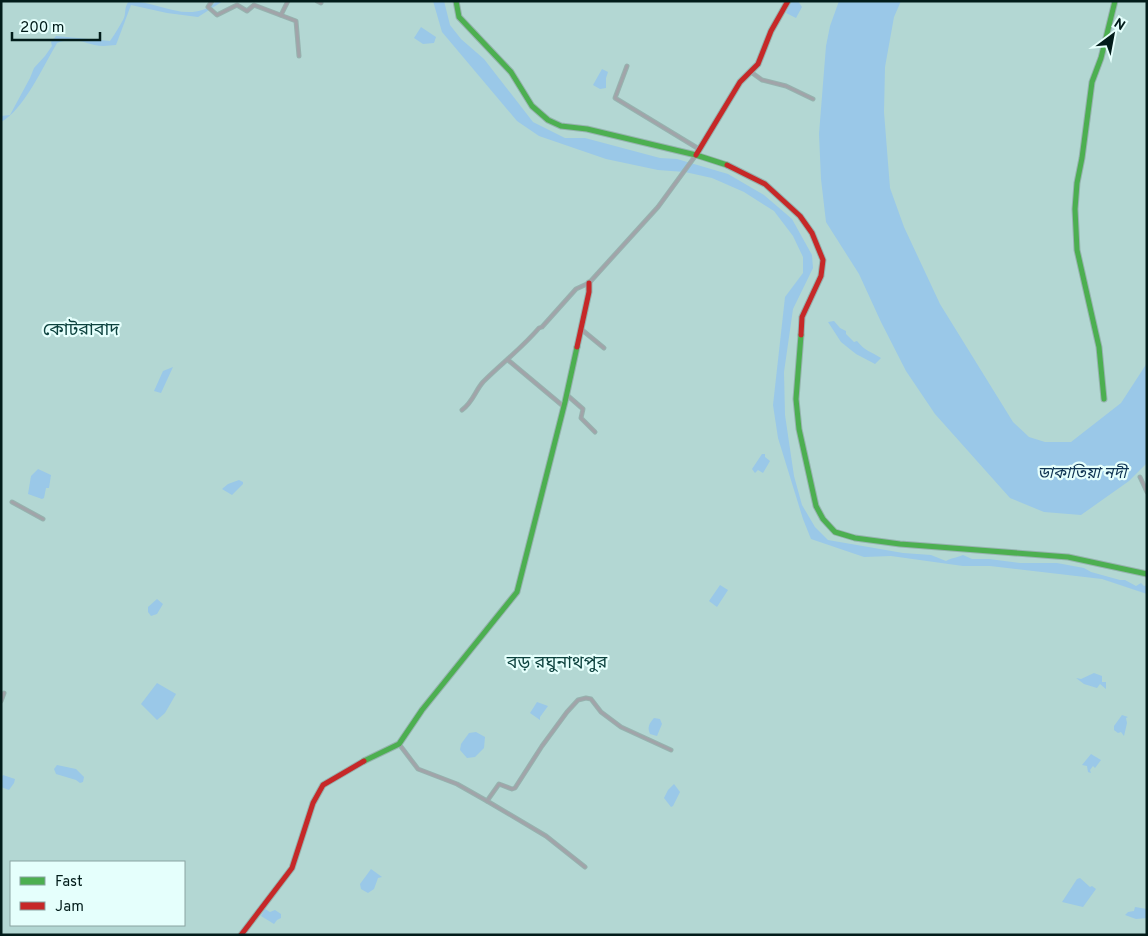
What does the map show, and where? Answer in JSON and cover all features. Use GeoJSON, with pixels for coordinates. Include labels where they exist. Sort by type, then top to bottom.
{"type":"FeatureCollection","features":[{"type":"Feature","properties":{"kind":"street"},"geometry":{"type":"LineString","coordinates":[[212,1],[208,7],[217,15],[237,5],[246,10],[254,5],[296,21],[299,56]]}},
{"type":"Feature","properties":{"kind":"street"},"geometry":{"type":"LineString","coordinates":[[281,15],[288,1]]}},
{"type":"Feature","properties":{"kind":"street"},"geometry":{"type":"LineString","coordinates":[[456,1],[459,16],[511,72],[532,106],[541,116],[561,126],[587,130],[696,155],[733,168],[765,184],[800,216],[812,233],[823,260],[820,276],[802,317],[796,399],[799,428],[816,506],[823,519],[835,532],[855,538],[900,544],[1068,557],[1147,574]]}},
{"type":"Feature","properties":{"kind":"street"},"geometry":{"type":"LineString","coordinates":[[462,410],[468,406],[484,381],[542,326],[576,289],[589,282],[658,207],[696,155],[740,82],[758,64],[771,32],[788,1]]}},
{"type":"Feature","properties":{"kind":"street"},"geometry":{"type":"LineString","coordinates":[[1104,399],[1099,347],[1077,250],[1075,209],[1092,82],[1101,58],[1115,1]]}},
{"type":"Feature","properties":{"kind":"street"},"geometry":{"type":"LineString","coordinates":[[627,66],[615,98],[699,149]]}},
{"type":"Feature","properties":{"kind":"street"},"geometry":{"type":"LineString","coordinates":[[751,72],[762,80],[786,86],[813,99]]}},
{"type":"Feature","properties":{"kind":"street"},"geometry":{"type":"LineString","coordinates":[[241,935],[292,868],[313,803],[324,785],[370,758],[399,744],[422,710],[517,592],[567,395],[590,292],[589,282]]}},
{"type":"Feature","properties":{"kind":"street"},"geometry":{"type":"LineString","coordinates":[[581,329],[604,348]]}},
{"type":"Feature","properties":{"kind":"street"},"geometry":{"type":"LineString","coordinates":[[508,360],[563,406]]}},
{"type":"Feature","properties":{"kind":"street"},"geometry":{"type":"LineString","coordinates":[[567,395],[583,410],[581,418],[595,432]]}},
{"type":"Feature","properties":{"kind":"street"},"geometry":{"type":"LineString","coordinates":[[1140,477],[1147,492]]}},
{"type":"Feature","properties":{"kind":"street"},"geometry":{"type":"LineString","coordinates":[[12,502],[43,519]]}},
{"type":"Feature","properties":{"kind":"street"},"geometry":{"type":"LineString","coordinates":[[1,701],[4,693]]}},
{"type":"Feature","properties":{"kind":"street"},"geometry":{"type":"LineString","coordinates":[[487,801],[499,784],[512,789],[518,785],[542,746],[578,700],[591,699],[601,712],[621,727],[671,750]]}},
{"type":"Feature","properties":{"kind":"street"},"geometry":{"type":"LineString","coordinates":[[399,744],[418,769],[457,784],[487,801],[546,836],[585,867]]}},
{"type":"Feature","properties":{"kind":"water"},"geometry":{"type":"Polygon","coordinates":[[[129,1],[185,12],[196,12],[207,8],[217,1],[223,1],[198,17],[167,13],[131,5],[116,45],[97,46],[77,40],[57,43],[25,98],[10,115],[34,68],[52,46],[51,42],[56,36],[110,41],[125,15],[126,6],[129,1]]]}},
{"type":"Feature","properties":{"kind":"water"},"geometry":{"type":"Polygon","coordinates":[[[433,1],[444,1],[450,25],[461,39],[484,59],[533,122],[565,138],[585,138],[660,158],[677,159],[728,174],[764,195],[792,219],[812,255],[813,268],[793,309],[784,372],[785,415],[794,476],[802,505],[815,527],[828,540],[903,553],[931,555],[946,561],[963,555],[972,559],[1020,563],[1057,563],[1084,568],[1091,572],[1125,580],[1136,586],[1141,583],[1144,586],[1147,585],[1147,594],[1102,579],[990,566],[963,566],[891,556],[864,557],[811,539],[778,438],[773,405],[785,297],[803,273],[803,257],[793,236],[774,211],[744,192],[712,178],[685,172],[658,170],[606,159],[539,136],[517,121],[442,32],[433,1]]]}},
{"type":"Feature","properties":{"kind":"water"},"geometry":{"type":"Polygon","coordinates":[[[798,1],[802,7],[796,18],[786,13],[791,2],[798,1]]]}},
{"type":"Feature","properties":{"kind":"water","name":"ডাকাতিয়া নদী"},"geometry":{"type":"Polygon","coordinates":[[[839,1],[901,1],[894,17],[885,67],[884,112],[890,188],[904,227],[940,304],[1013,422],[1029,437],[1045,442],[1071,442],[1121,403],[1147,363],[1147,463],[1129,481],[1081,515],[1044,512],[1010,498],[935,414],[906,371],[859,274],[826,222],[821,179],[819,134],[826,46],[830,26],[839,1]]]}},
{"type":"Feature","properties":{"kind":"water"},"geometry":{"type":"Polygon","coordinates":[[[421,27],[436,37],[434,43],[423,44],[414,38],[421,27]]]}},
{"type":"Feature","properties":{"kind":"water"},"geometry":{"type":"Polygon","coordinates":[[[602,69],[608,72],[606,88],[600,89],[593,85],[602,69]]]}},
{"type":"Feature","properties":{"kind":"water"},"geometry":{"type":"Polygon","coordinates":[[[10,115],[9,116],[1,122],[1,116],[10,115]]]}},
{"type":"Feature","properties":{"kind":"water"},"geometry":{"type":"Polygon","coordinates":[[[834,321],[840,328],[846,331],[846,334],[854,342],[857,341],[865,349],[881,358],[875,364],[856,354],[841,342],[828,322],[834,321]]]}},
{"type":"Feature","properties":{"kind":"water"},"geometry":{"type":"Polygon","coordinates":[[[173,367],[161,393],[154,391],[163,371],[173,367]]]}},
{"type":"Feature","properties":{"kind":"water"},"geometry":{"type":"Polygon","coordinates":[[[762,454],[765,454],[765,457],[770,461],[763,473],[758,470],[755,473],[752,469],[762,454]]]}},
{"type":"Feature","properties":{"kind":"water"},"geometry":{"type":"Polygon","coordinates":[[[38,469],[51,475],[49,488],[46,488],[44,498],[42,499],[28,494],[31,476],[38,469]]]}},
{"type":"Feature","properties":{"kind":"water"},"geometry":{"type":"Polygon","coordinates":[[[239,480],[243,484],[232,495],[222,489],[228,484],[239,480]]]}},
{"type":"Feature","properties":{"kind":"water"},"geometry":{"type":"Polygon","coordinates":[[[720,585],[728,590],[717,607],[709,601],[720,585]]]}},
{"type":"Feature","properties":{"kind":"water"},"geometry":{"type":"Polygon","coordinates":[[[157,599],[163,604],[157,614],[151,616],[148,612],[148,607],[157,599]]]}},
{"type":"Feature","properties":{"kind":"water"},"geometry":{"type":"Polygon","coordinates":[[[1094,673],[1102,676],[1102,682],[1106,682],[1106,689],[1100,684],[1097,688],[1084,684],[1076,678],[1081,679],[1094,673]]]}},
{"type":"Feature","properties":{"kind":"water"},"geometry":{"type":"Polygon","coordinates":[[[157,683],[176,694],[165,713],[157,720],[141,704],[157,683]]]}},
{"type":"Feature","properties":{"kind":"water"},"geometry":{"type":"Polygon","coordinates":[[[537,702],[548,706],[540,720],[530,713],[537,702]]]}},
{"type":"Feature","properties":{"kind":"water"},"geometry":{"type":"Polygon","coordinates":[[[1122,715],[1128,717],[1126,718],[1127,723],[1124,736],[1121,732],[1118,733],[1114,730],[1114,726],[1122,715]]]}},
{"type":"Feature","properties":{"kind":"water"},"geometry":{"type":"Polygon","coordinates":[[[654,718],[660,719],[662,724],[657,736],[650,734],[649,729],[654,718]]]}},
{"type":"Feature","properties":{"kind":"water"},"geometry":{"type":"Polygon","coordinates":[[[476,732],[485,737],[484,748],[475,757],[467,758],[460,750],[461,744],[469,733],[476,732]]]}},
{"type":"Feature","properties":{"kind":"water"},"geometry":{"type":"Polygon","coordinates":[[[1091,754],[1101,760],[1095,768],[1093,766],[1090,770],[1091,773],[1088,772],[1087,766],[1082,765],[1091,754]]]}},
{"type":"Feature","properties":{"kind":"water"},"geometry":{"type":"Polygon","coordinates":[[[57,765],[76,769],[84,777],[83,782],[80,783],[56,774],[54,769],[57,765]]]}},
{"type":"Feature","properties":{"kind":"water"},"geometry":{"type":"Polygon","coordinates":[[[3,775],[15,779],[9,790],[1,787],[3,775]]]}},
{"type":"Feature","properties":{"kind":"water"},"geometry":{"type":"Polygon","coordinates":[[[674,784],[680,792],[671,807],[664,798],[674,784]]]}},
{"type":"Feature","properties":{"kind":"water"},"geometry":{"type":"Polygon","coordinates":[[[371,869],[382,877],[378,878],[374,889],[368,893],[361,889],[360,884],[371,869]]]}},
{"type":"Feature","properties":{"kind":"water"},"geometry":{"type":"Polygon","coordinates":[[[1080,878],[1090,887],[1092,886],[1096,889],[1083,907],[1062,902],[1077,879],[1080,878]]]}},
{"type":"Feature","properties":{"kind":"water"},"geometry":{"type":"Polygon","coordinates":[[[1135,907],[1147,909],[1147,918],[1136,919],[1125,915],[1128,912],[1134,911],[1135,907]]]}},
{"type":"Feature","properties":{"kind":"water"},"geometry":{"type":"Polygon","coordinates":[[[265,909],[270,912],[275,910],[281,914],[281,918],[274,924],[261,916],[265,909]]]}},
{"type":"Feature","properties":{"kind":"traffic: fast"},"geometry":{"type":"LineString","coordinates":[[456,1],[459,17],[511,72],[532,106],[548,120],[561,126],[587,129],[696,155],[727,165]]}},
{"type":"Feature","properties":{"kind":"traffic: fast"},"geometry":{"type":"LineString","coordinates":[[1104,399],[1099,347],[1077,250],[1075,209],[1092,82],[1101,58],[1115,1]]}},
{"type":"Feature","properties":{"kind":"traffic: fast"},"geometry":{"type":"LineString","coordinates":[[801,335],[796,399],[799,429],[816,506],[823,519],[835,532],[855,538],[900,544],[1068,557],[1147,574]]}},
{"type":"Feature","properties":{"kind":"traffic: fast"},"geometry":{"type":"LineString","coordinates":[[364,761],[399,744],[422,710],[517,592],[577,347]]}},
{"type":"Feature","properties":{"kind":"traffic: jam"},"geometry":{"type":"LineString","coordinates":[[696,155],[740,82],[758,64],[771,31],[788,1]]}},
{"type":"Feature","properties":{"kind":"traffic: jam"},"geometry":{"type":"LineString","coordinates":[[727,165],[765,184],[800,216],[812,233],[823,260],[821,276],[802,317],[801,335]]}},
{"type":"Feature","properties":{"kind":"traffic: jam"},"geometry":{"type":"LineString","coordinates":[[577,347],[589,292],[589,283]]}},
{"type":"Feature","properties":{"kind":"traffic: jam"},"geometry":{"type":"LineString","coordinates":[[241,935],[292,868],[313,803],[323,785],[364,761]]}},
{"type":"Feature","properties":{"kind":"district","name":"কোটরাবাদ"},"geometry":{"type":"Point","coordinates":[81,330]}},
{"type":"Feature","properties":{"kind":"district","name":"বড় রঘুনাথপুর"},"geometry":{"type":"Point","coordinates":[557,663]}}]}
